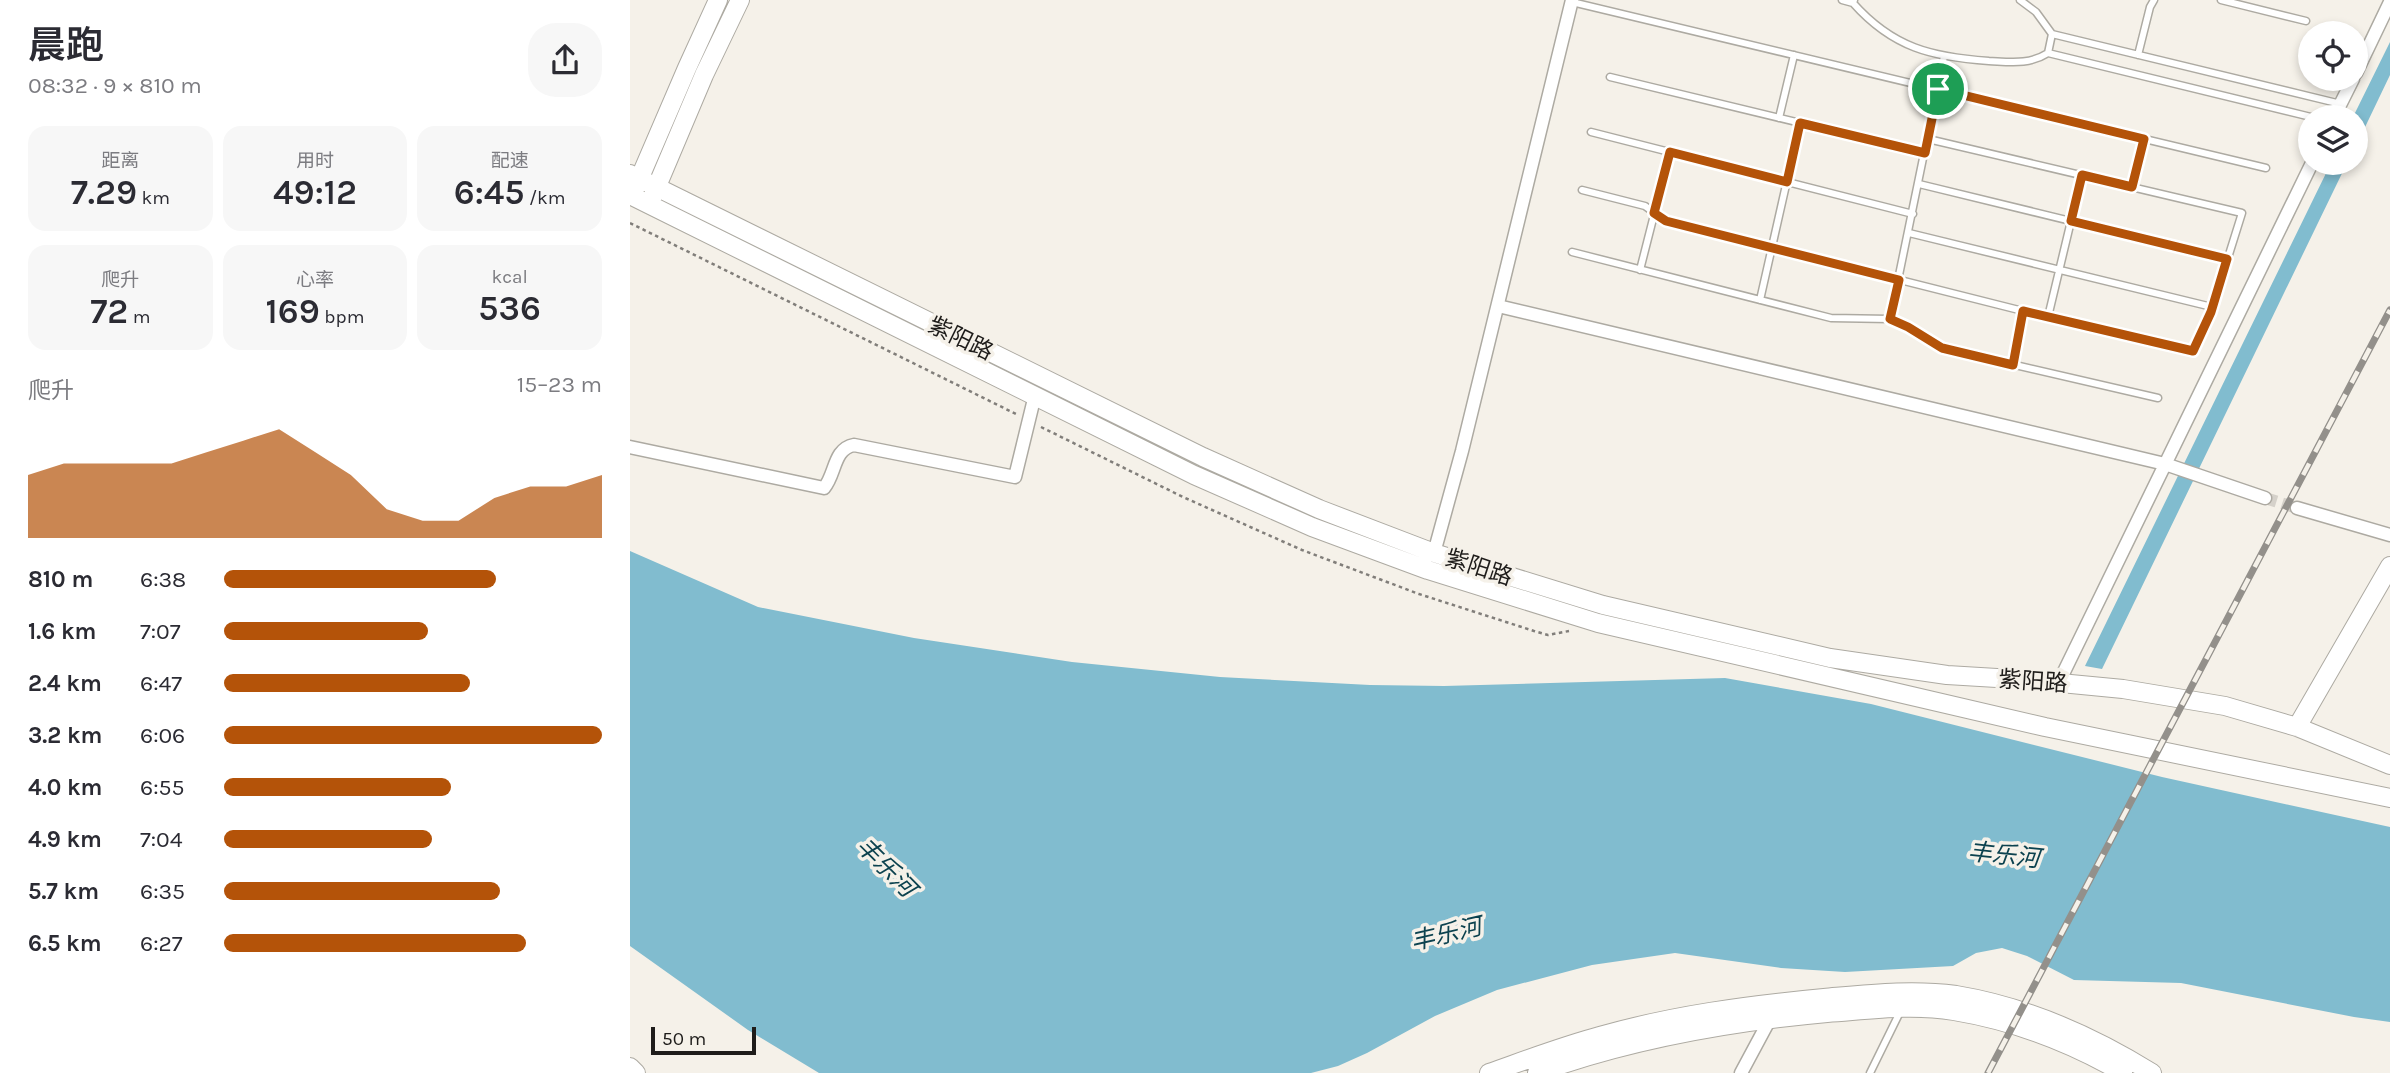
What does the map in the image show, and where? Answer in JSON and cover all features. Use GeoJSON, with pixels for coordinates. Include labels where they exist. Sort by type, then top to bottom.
{"type":"FeatureCollection","features":[{"type":"Feature","properties":{"kind":"main road"},"geometry":{"type":"LineString","coordinates":[[631,195],[635,176],[719,0]]}},
{"type":"Feature","properties":{"kind":"main road"},"geometry":{"type":"LineString","coordinates":[[649,204],[704,75],[740,0]]}},
{"type":"Feature","properties":{"kind":"main road","name":"紫阳路"},"geometry":{"type":"LineString","coordinates":[[635,176],[1203,457],[1319,509],[1434,552],[1603,605],[1830,658],[1947,675],[2123,689],[2225,706],[2297,727],[2390,765]]}},
{"type":"Feature","properties":{"kind":"main road","name":"紫阳路"},"geometry":{"type":"LineString","coordinates":[[631,195],[1194,475],[1312,527],[1428,570],[1598,623],[2032,724],[2390,798]]}},
{"type":"Feature","properties":{"kind":"main road"},"geometry":{"type":"LineString","coordinates":[[2297,727],[2390,566]]}},
{"type":"Feature","properties":{"kind":"main road"},"geometry":{"type":"LineString","coordinates":[[1489,1073],[1578,1042],[1676,1018],[1768,1003],[1902,991],[1981,1000],[2035,1014],[2090,1037],[2152,1073]]}},
{"type":"Feature","properties":{"kind":"main road"},"geometry":{"type":"LineString","coordinates":[[1537,1073],[1643,1041],[1769,1018],[1902,1007],[1953,1011],[2002,1021],[2057,1040],[2123,1073]]}},
{"type":"Feature","properties":{"kind":"main road"},"geometry":{"type":"LineString","coordinates":[[630,1067],[636,1073]]}},
{"type":"Feature","properties":{"kind":"street"},"geometry":{"type":"LineString","coordinates":[[1434,552],[1462,451],[1572,1]]}},
{"type":"Feature","properties":{"kind":"street"},"geometry":{"type":"LineString","coordinates":[[2368,48],[2390,2]]}},
{"type":"Feature","properties":{"kind":"street"},"geometry":{"type":"LineString","coordinates":[[2341,104],[2347,91]]}},
{"type":"Feature","properties":{"kind":"street"},"geometry":{"type":"LineString","coordinates":[[2059,682],[2169,466],[2306,175]]}},
{"type":"Feature","properties":{"kind":"street"},"geometry":{"type":"LineString","coordinates":[[1497,306],[2169,466],[2265,498]]}},
{"type":"Feature","properties":{"kind":"street"},"geometry":{"type":"LineString","coordinates":[[630,447],[824,488],[831,480],[840,452],[854,445],[1015,477],[1035,396]]}},
{"type":"Feature","properties":{"kind":"street"},"geometry":{"type":"LineString","coordinates":[[2297,508],[2390,535]]}},
{"type":"Feature","properties":{"kind":"street"},"geometry":{"type":"LineString","coordinates":[[1741,1073],[1769,1018]]}},
{"type":"Feature","properties":{"kind":"lane"},"geometry":{"type":"LineString","coordinates":[[1842,0],[1854,1],[1872,23],[1897,40],[1944,57],[2025,62],[2048,53],[2298,114]]}},
{"type":"Feature","properties":{"kind":"lane"},"geometry":{"type":"LineString","coordinates":[[2020,0],[2036,12],[2053,34],[2341,104]]}},
{"type":"Feature","properties":{"kind":"lane"},"geometry":{"type":"LineString","coordinates":[[2138,55],[2150,6],[2154,0]]}},
{"type":"Feature","properties":{"kind":"lane"},"geometry":{"type":"LineString","coordinates":[[2221,0],[2306,21]]}},
{"type":"Feature","properties":{"kind":"lane"},"geometry":{"type":"LineString","coordinates":[[1572,1],[2266,168]]}},
{"type":"Feature","properties":{"kind":"lane"},"geometry":{"type":"LineString","coordinates":[[2048,53],[2053,34]]}},
{"type":"Feature","properties":{"kind":"lane"},"geometry":{"type":"LineString","coordinates":[[1779,118],[1794,55]]}},
{"type":"Feature","properties":{"kind":"lane"},"geometry":{"type":"LineString","coordinates":[[1890,319],[1944,57]]}},
{"type":"Feature","properties":{"kind":"lane"},"geometry":{"type":"LineString","coordinates":[[1610,77],[1925,153]]}},
{"type":"Feature","properties":{"kind":"lane"},"geometry":{"type":"LineString","coordinates":[[1760,300],[1800,123]]}},
{"type":"Feature","properties":{"kind":"lane"},"geometry":{"type":"LineString","coordinates":[[1591,132],[1913,214]]}},
{"type":"Feature","properties":{"kind":"lane"},"geometry":{"type":"LineString","coordinates":[[1581,190],[1645,206],[1666,221],[2193,351],[2213,307],[2242,213],[1928,139]]}},
{"type":"Feature","properties":{"kind":"lane"},"geometry":{"type":"LineString","coordinates":[[2132,187],[2144,139]]}},
{"type":"Feature","properties":{"kind":"lane"},"geometry":{"type":"LineString","coordinates":[[1640,270],[1670,152]]}},
{"type":"Feature","properties":{"kind":"lane"},"geometry":{"type":"LineString","coordinates":[[2048,317],[2082,175]]}},
{"type":"Feature","properties":{"kind":"lane"},"geometry":{"type":"LineString","coordinates":[[1919,184],[2227,259]]}},
{"type":"Feature","properties":{"kind":"lane"},"geometry":{"type":"LineString","coordinates":[[1909,233],[2213,307]]}},
{"type":"Feature","properties":{"kind":"lane"},"geometry":{"type":"LineString","coordinates":[[1572,253],[1831,318],[1890,319],[1942,348],[2158,398]]}},
{"type":"Feature","properties":{"kind":"lane"},"geometry":{"type":"LineString","coordinates":[[2013,365],[2023,311]]}},
{"type":"Feature","properties":{"kind":"lane"},"geometry":{"type":"LineString","coordinates":[[1870,1073],[1902,1007]]}},
{"type":"Feature","properties":{"kind":"water"},"geometry":{"type":"Polygon","coordinates":[[[2390,42],[2390,75],[2368,121],[2368,105],[2359,105],[2390,42]]]}},
{"type":"Feature","properties":{"kind":"water"},"geometry":{"type":"Polygon","coordinates":[[[2325,175],[2341,175],[2102,669],[2085,666],[2325,175]]]}},
{"type":"Feature","properties":{"kind":"water","name":"丰乐河"},"geometry":{"type":"Polygon","coordinates":[[[630,551],[758,607],[914,638],[1072,662],[1220,677],[1370,685],[1444,686],[1725,678],[1871,704],[2162,777],[2390,827],[2390,1022],[2181,983],[2074,980],[2027,956],[2002,948],[1976,953],[1953,966],[1845,972],[1781,968],[1675,953],[1592,965],[1497,990],[1435,1016],[1338,1066],[1311,1073],[819,1073],[748,1030],[630,946],[630,551]]]}},
{"type":"Feature","properties":{"kind":"tunnel"},"geometry":{"type":"LineString","coordinates":[[2265,498],[2297,508]]}},
{"type":"Feature","properties":{"kind":"railway"},"geometry":{"type":"LineString","coordinates":[[1988,1073],[2390,310]]}},
{"type":"Feature","properties":{"kind":"route"},"geometry":{"type":"LineString","coordinates":[[1938,89],[2144,139],[2132,187],[2082,175],[2071,221],[2227,259],[2211,312],[2193,351],[2023,311],[2013,365],[1942,348],[1900,322],[1890,319],[1899,280],[1666,221],[1654,213],[1670,152],[1787,182],[1800,123],[1925,153],[1938,89]]}}]}
